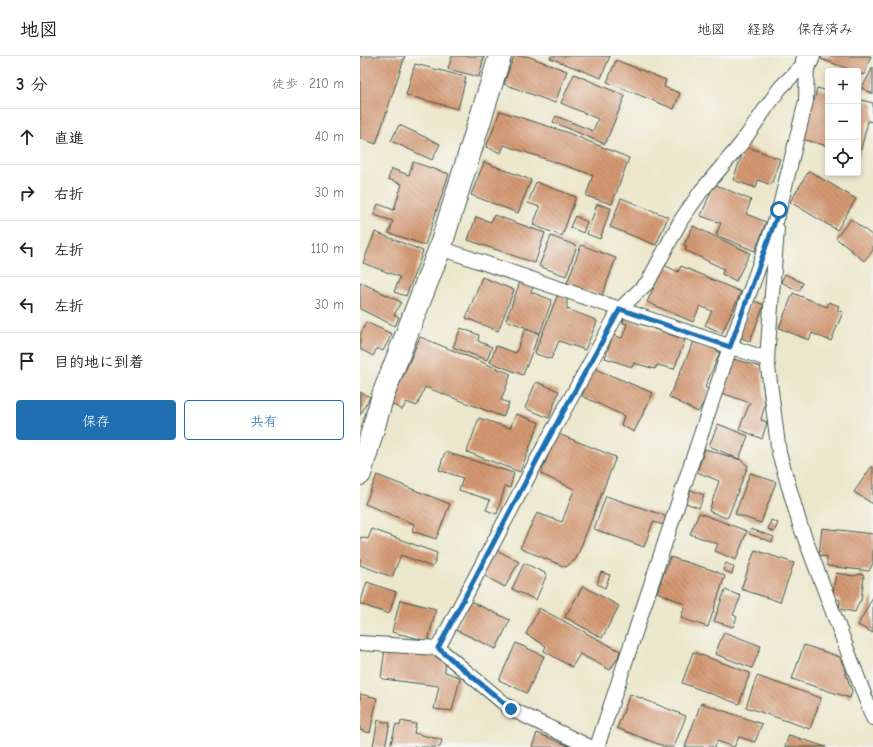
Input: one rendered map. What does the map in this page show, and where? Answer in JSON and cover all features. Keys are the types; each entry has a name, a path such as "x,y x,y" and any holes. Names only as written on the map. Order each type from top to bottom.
{"street":[{"path":"360,474 383,395 440,248 500,56"}],"lane":[{"path":"360,643 438,648 511,709 597,747 730,347 779,210 806,100 808,58"},
{"path":"438,648 546,443 620,309 648,282 681,220 702,190 741,144 780,88 808,58"},
{"path":"779,210 767,359 780,453 800,525 873,718"},
{"path":"440,248 767,359"}],"building":[{"path":"360,56 405,56 376,144 360,138"},
{"path":"452,56 484,56 479,77 448,69"},
{"path":"514,56 527,56 567,71 555,103 504,84"},
{"path":"551,56 610,56 601,78 550,58"},
{"path":"822,56 871,56 864,75 861,74 861,68 846,68 821,59"},
{"path":"616,60 666,80 664,87 680,93 674,109 607,82"},
{"path":"415,64 466,77 458,109 406,95"},
{"path":"873,67 873,94 862,88"},
{"path":"574,74 625,96 605,144 553,122 556,116 593,131 598,119 561,103"},
{"path":"817,88 825,90 825,145 802,139 812,101 814,101"},
{"path":"861,100 873,103 873,122 868,121 861,149"},
{"path":"500,111 566,132 629,158 612,204 586,196 593,175 504,145 501,153 486,147"},
{"path":"399,125 440,144 432,160 391,141"},
{"path":"745,146 780,159 771,185 758,180 756,188 733,180"},
{"path":"413,162 449,174 425,245 389,233 393,221 374,215 378,204 394,210 402,184 388,179 392,169 409,175"},
{"path":"484,162 531,180 518,213 471,195"},
{"path":"809,171 856,199 837,230 790,202"},
{"path":"536,182 576,197 562,236 533,225 540,207 528,203"},
{"path":"714,184 751,200 746,214 766,222 755,251 716,235 721,223 701,216"},
{"path":"621,198 668,217 656,245 610,227"},
{"path":"597,204 611,208 600,239 587,234"},
{"path":"494,215 545,233 535,263 468,240 476,217 491,222"},
{"path":"575,216 587,222 583,233 570,227"},
{"path":"851,219 873,236 873,250 864,261 836,238"},
{"path":"693,226 750,253 736,281 722,274 724,269 685,250 687,246 684,245"},
{"path":"375,232 423,251 406,296 394,292 400,277 363,263"},
{"path":"551,236 577,246 566,276 539,266"},
{"path":"581,245 616,258 602,296 567,283"},
{"path":"664,265 678,272 681,266 741,292 722,333 705,325 712,311 700,306 693,322 647,302"},
{"path":"785,274 803,283 799,291 781,282"},
{"path":"482,277 514,290 498,331 466,318"},
{"path":"360,282 401,302 394,315 399,317 395,326 360,309"},
{"path":"520,282 533,287 531,292 552,300 540,333 506,320"},
{"path":"793,293 827,307 829,302 839,306 837,310 843,312 831,341 812,333 809,340 779,328"},
{"path":"558,294 567,298 567,309 596,320 597,322 585,350 559,341 551,359 536,354 535,352"},
{"path":"752,300 764,305 750,341 738,337"},
{"path":"624,318 685,340 674,369 657,365 655,369 634,363 632,367 605,358 613,335 622,338 627,324 623,323"},
{"path":"366,322 392,334 383,351 377,348 373,356 360,349 360,335"},
{"path":"461,328 479,335 478,341 492,347 487,360 453,347"},
{"path":"525,329 539,334 523,375 490,362 496,346 516,353"},
{"path":"420,337 511,374 501,400 509,403 503,417 425,387 417,406 406,402 403,409 401,409 391,404"},
{"path":"695,339 720,352 705,387 710,391 698,412 669,397"},
{"path":"733,359 761,367 765,404 761,420 767,422 762,439 739,429 750,403 722,393"},
{"path":"593,368 653,393 634,432 621,425 624,416 582,396"},
{"path":"536,382 559,391 549,418 525,408"},
{"path":"360,392 370,397 360,415"},
{"path":"516,414 539,423 520,472 467,452 479,418 510,428"},
{"path":"718,424 748,436 739,459 709,446"},
{"path":"556,433 616,457 576,559 566,567 520,548 537,513 562,522 574,490 541,474"},
{"path":"705,449 741,460 748,466 728,517 726,518 709,511 719,481 697,472"},
{"path":"445,452 514,473 510,488 505,486 497,514 486,510 490,500 459,490 463,478 439,470"},
{"path":"872,466 873,467 873,504 854,492"},
{"path":"750,473 776,482 761,523 735,514"},
{"path":"377,475 450,504 436,539 412,531 414,524 365,504"},
{"path":"691,490 704,495 699,508 686,503"},
{"path":"606,496 663,515 666,518 664,525 653,522 644,547 594,529"},
{"path":"699,513 747,531 736,560 715,551 718,544 690,534"},
{"path":"771,520 778,523 774,532 768,529"},
{"path":"822,528 873,534 873,563 869,571 827,566 827,557 819,555"},
{"path":"372,529 437,553 434,565 432,567 401,555 392,577 360,565 360,539 361,537 368,539"},
{"path":"751,529 774,537 772,542 749,534"},
{"path":"495,549 519,562 505,587 481,574"},
{"path":"755,550 794,563 780,602 741,589"},
{"path":"670,557 715,571 725,576 708,627 681,618 685,604 657,592"},
{"path":"524,563 547,574 536,600 512,589"},
{"path":"726,563 734,567 732,574 723,570"},
{"path":"601,572 610,575 605,588 597,584"},
{"path":"836,573 854,576 861,574 864,576 861,601 859,602 855,612 839,609 840,600 832,597"},
{"path":"367,582 396,592 389,614 360,604"},
{"path":"583,586 619,606 602,638 565,617"},
{"path":"725,590 741,596 733,615 737,617 733,627 714,621"},
{"path":"873,597 873,633 858,625"},
{"path":"400,600 436,609 428,641 392,632"},
{"path":"470,601 510,620 496,649 456,630"},
{"path":"539,608 620,651 618,658 610,670 580,654 572,667 544,651 546,646 526,634"},
{"path":"724,632 761,646 752,668 715,654"},
{"path":"516,643 544,656 527,693 499,680"},
{"path":"804,645 840,657 852,691 850,698 792,679"},
{"path":"385,649 429,653 445,662 445,672 459,677 460,679 452,711 434,709 439,686 381,678"},
{"path":"693,652 750,673 739,704 682,683"},
{"path":"757,676 821,698 810,729 746,707"},
{"path":"360,694 377,698 370,733 360,730"},
{"path":"630,694 686,716 674,747 666,747 617,728"},
{"path":"701,703 762,724 755,742 739,737 734,747 717,741 715,747 685,747"},
{"path":"378,720 390,723 385,747 373,746"},
{"path":"401,721 416,724 414,733 442,740 440,747 390,747 396,724 400,726"},
{"path":"537,733 571,747 532,747"},
{"path":"789,735 826,747 785,747"}],"route":[{"path":"511,709 438,648 546,443 620,309 730,347 779,210"}]}
